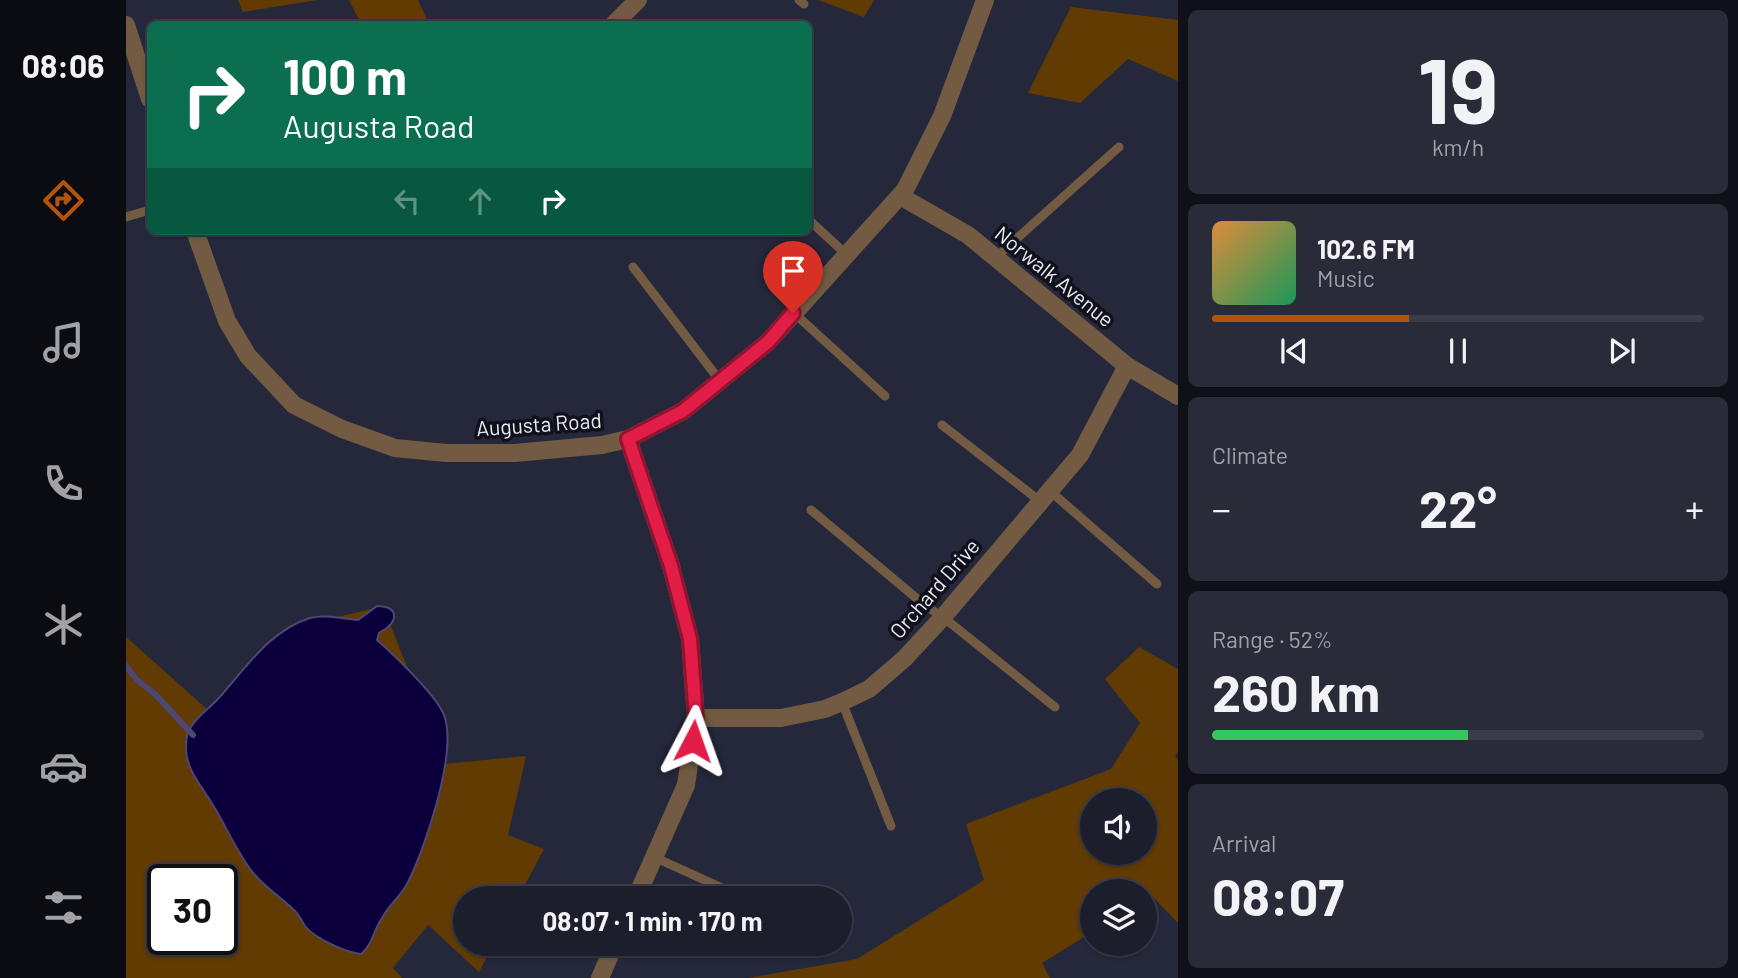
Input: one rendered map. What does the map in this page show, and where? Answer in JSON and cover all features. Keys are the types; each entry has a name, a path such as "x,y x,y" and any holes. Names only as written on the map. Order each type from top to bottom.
{"street":[{"name":"Augusta Road","path":"196,235 227,321 248,356 294,405 342,429 395,448 446,453 515,453 602,445 628,439 683,411 768,342 905,190 942,116 985,0"},
{"path":"616,21 629,3"},
{"path":"126,25 131,58 147,93"},
{"name":"Norwalk Avenue","path":"900,196 968,235 1127,366 1178,396"},
{"name":"Orchard Drive","path":"696,718 781,718 825,709 869,689 904,659 943,617 1080,455 1127,366"},
{"path":"628,439 671,566 690,639 696,718 685,786 641,886"},
{"path":"600,978 609,956"}],"lane":[{"path":"995,258 1119,147"},
{"path":"126,217 147,210"},
{"path":"812,223 847,255"},
{"path":"633,267 720,380"},
{"path":"793,313 885,396"},
{"path":"942,425 1046,496 1157,584"},
{"path":"811,510 927,607 1055,706"},
{"path":"842,702 891,826"},
{"path":"653,857 717,886"}],"shaded area":[{"path":"238,0 317,0 243,12"},
{"path":"349,0 418,0 428,21 360,21"},
{"path":"818,0 874,0 864,17"},
{"path":"1071,7 1178,20 1178,81 1128,59 1080,103 1028,93"},
{"path":"377,606 390,609 394,616 390,625 379,633 377,640 414,676 440,707 447,731 447,752 438,800 414,868 404,889 379,922 368,947 361,954 340,948 309,931 295,911 254,874 192,771 186,743 188,733 196,720 258,653 282,632 316,617 358,620"},
{"path":"383,606 445,764 526,756 508,835 544,849 524,886 453,886 453,948 428,925 393,968 402,978 126,978 126,637 208,710 288,629"},
{"path":"1139,647 1178,669 1178,753 1175,755 1178,760 1178,923 1157,901 1157,879 1080,879 1080,939 1042,963 1050,978 748,978 857,959 984,880 966,824 1111,769 1140,723 1105,679"},
{"path":"462,956 487,956 479,972"}],"waterway":[{"path":"126,666 193,735"}],"route":[{"path":"693,741 696,718 690,639 671,566 628,439 683,411 768,342 793,313"}]}
